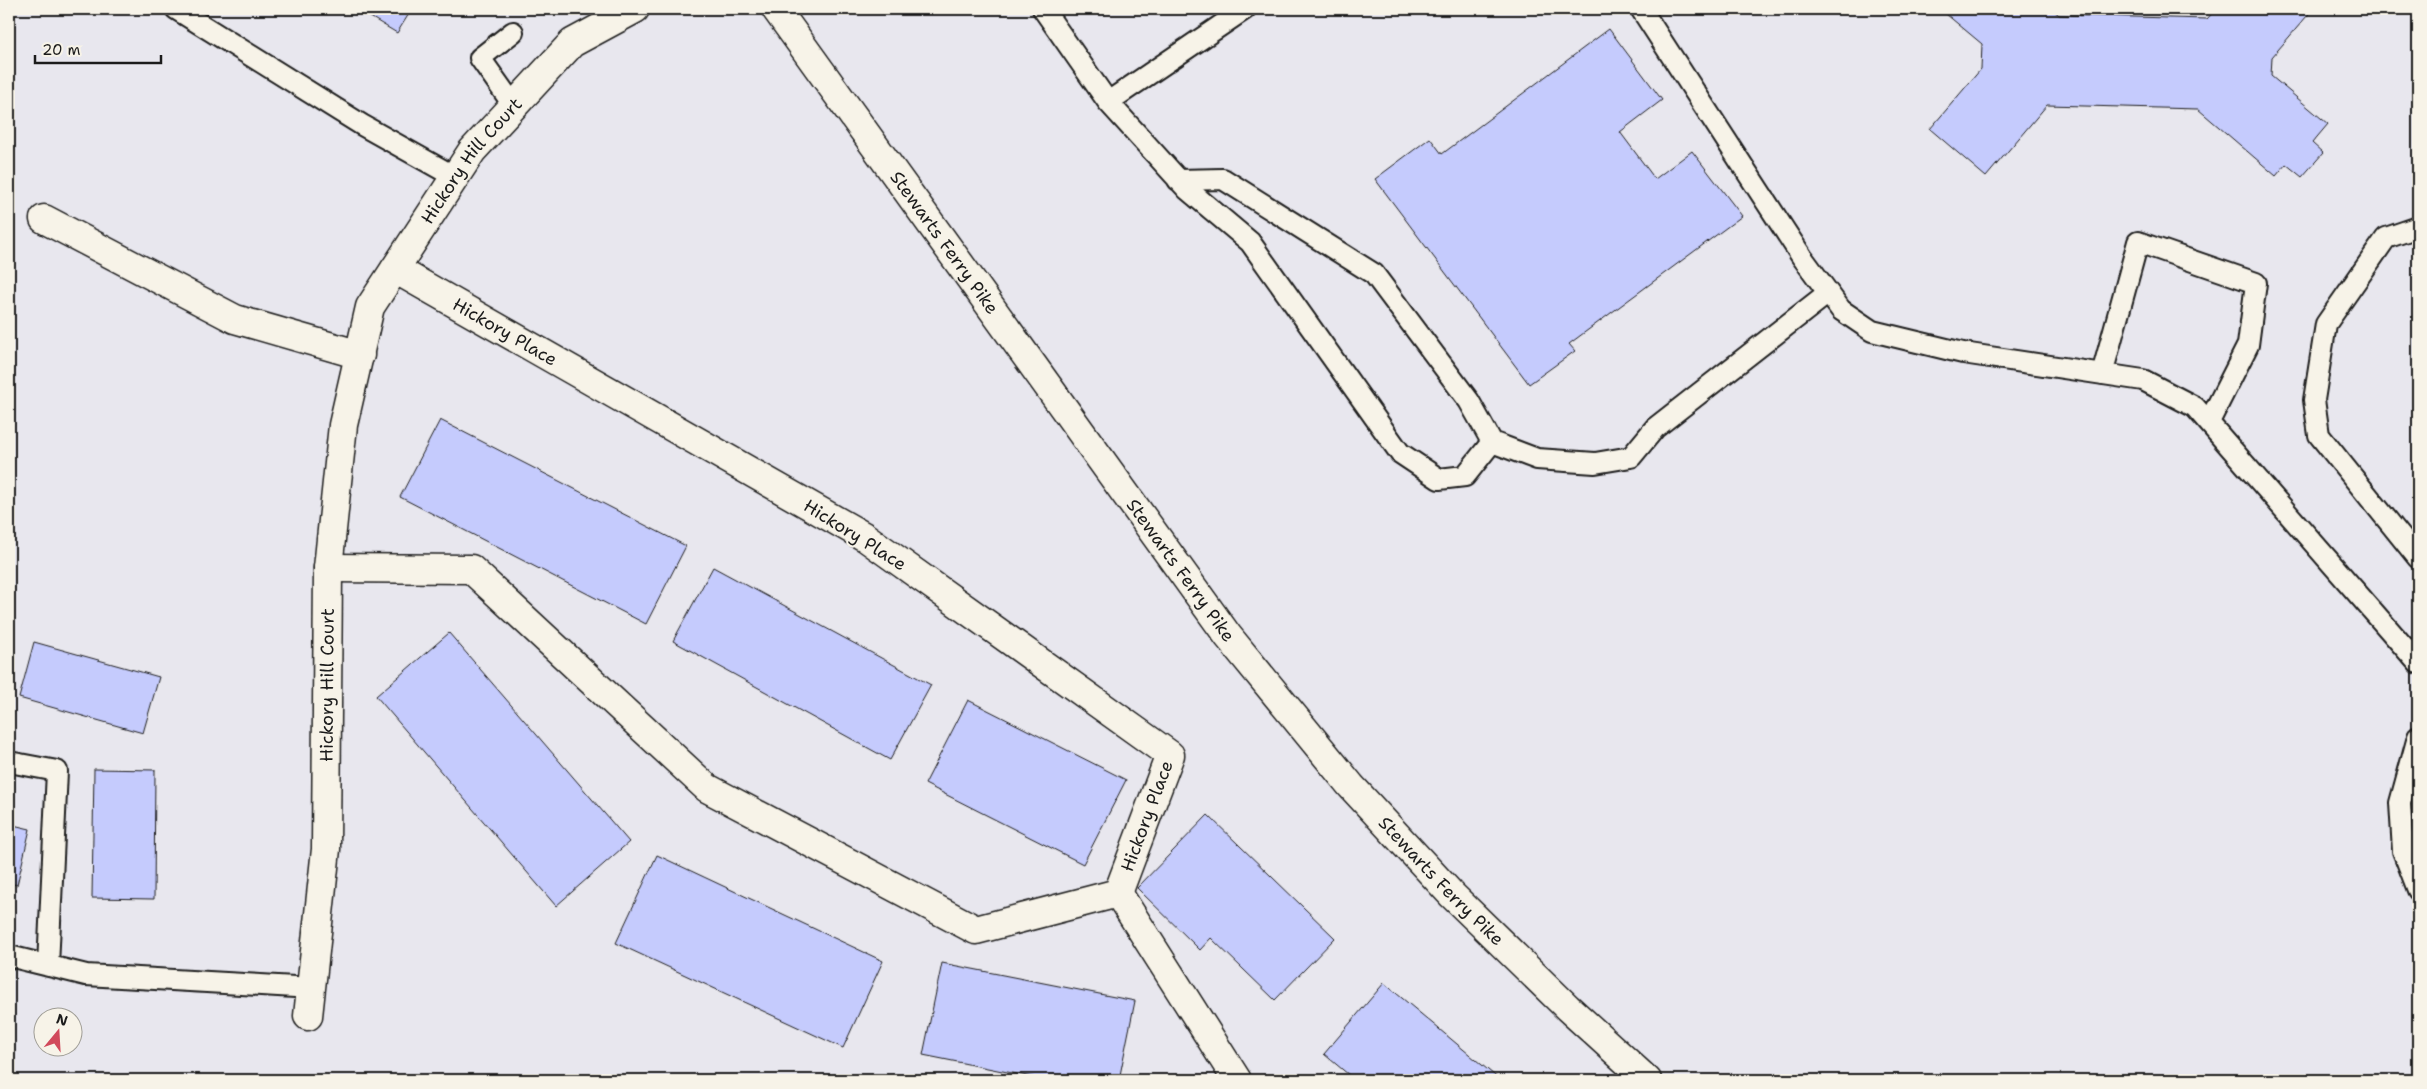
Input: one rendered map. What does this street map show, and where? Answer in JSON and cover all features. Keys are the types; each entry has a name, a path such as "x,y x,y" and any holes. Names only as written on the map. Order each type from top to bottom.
{"street":[{"name":"Hickory Hill Court","path":"308,1016 326,849 328,568 343,425 370,307 472,151 572,43 635,9"},
{"name":"Stewarts Ferry Pike","path":"776,9 1228,636 1351,786 1452,895 1568,1008 1647,1080"},
{"path":"44,219 235,319 360,355"},
{"name":"Hickory Place","path":"395,269 865,537 1170,755 1118,893"},
{"name":"Hickory Place","path":"328,568 471,569 706,788 976,930 1118,893"},
{"name":"Hickory Place","path":"1118,893 1237,1080"}],"lane":[{"path":"176,9 362,125 455,177"},
{"path":"1043,9 1108,102 1178,180 1250,242 1400,453 1439,479 1464,476 1492,442"},
{"path":"1108,102 1245,9"},
{"path":"1641,9 1802,257 1841,310 1872,331 1963,353 2143,380 2195,406 2418,662"},
{"path":"513,32 480,58 514,106"},
{"path":"1178,180 1223,179 1374,274 1469,401 1492,442 1537,459 1595,463 1631,457 1655,428 1828,293"},
{"path":"2418,227 2386,238 2326,324 2314,400 2318,435 2418,558"},
{"path":"2102,374 2138,242 2256,283 2248,345 2209,422"},
{"path":"2418,737 2400,803 2403,851 2418,890"},
{"path":"9,762 57,771 48,966"},
{"path":"9,956 86,975 312,988"}],"building":[{"path":"357,9 412,9 397,33"},
{"path":"1940,9 2052,9 2059,15 2207,19 2216,9 2313,9 2272,57 2271,76 2328,124 2312,143 2323,153 2302,177 2286,164 2276,176 2198,109 2047,105 1986,177 1930,129 1981,69 1982,44"},
{"path":"1609,29 1662,100 1620,132 1655,179 1692,151 1742,216 1569,344 1575,351 1529,384 1375,179 1430,138 1442,154"},
{"path":"440,420 686,546 646,624 400,497"},
{"path":"713,567 931,685 890,760 673,641"},
{"path":"449,633 629,842 556,906 376,696"},
{"path":"34,642 159,677 143,733 19,698"},
{"path":"968,700 1126,780 1083,864 925,784"},
{"path":"94,769 155,770 154,899 92,898"},
{"path":"1208,815 1335,938 1275,1000 1211,938 1200,950 1137,888"},
{"path":"9,824 30,829 17,885 9,883"},
{"path":"657,855 883,961 843,1048 616,943"},
{"path":"942,963 1135,1001 1119,1080 1047,1080 923,1055"},
{"path":"1384,983 1500,1080 1355,1080 1324,1054"}]}
